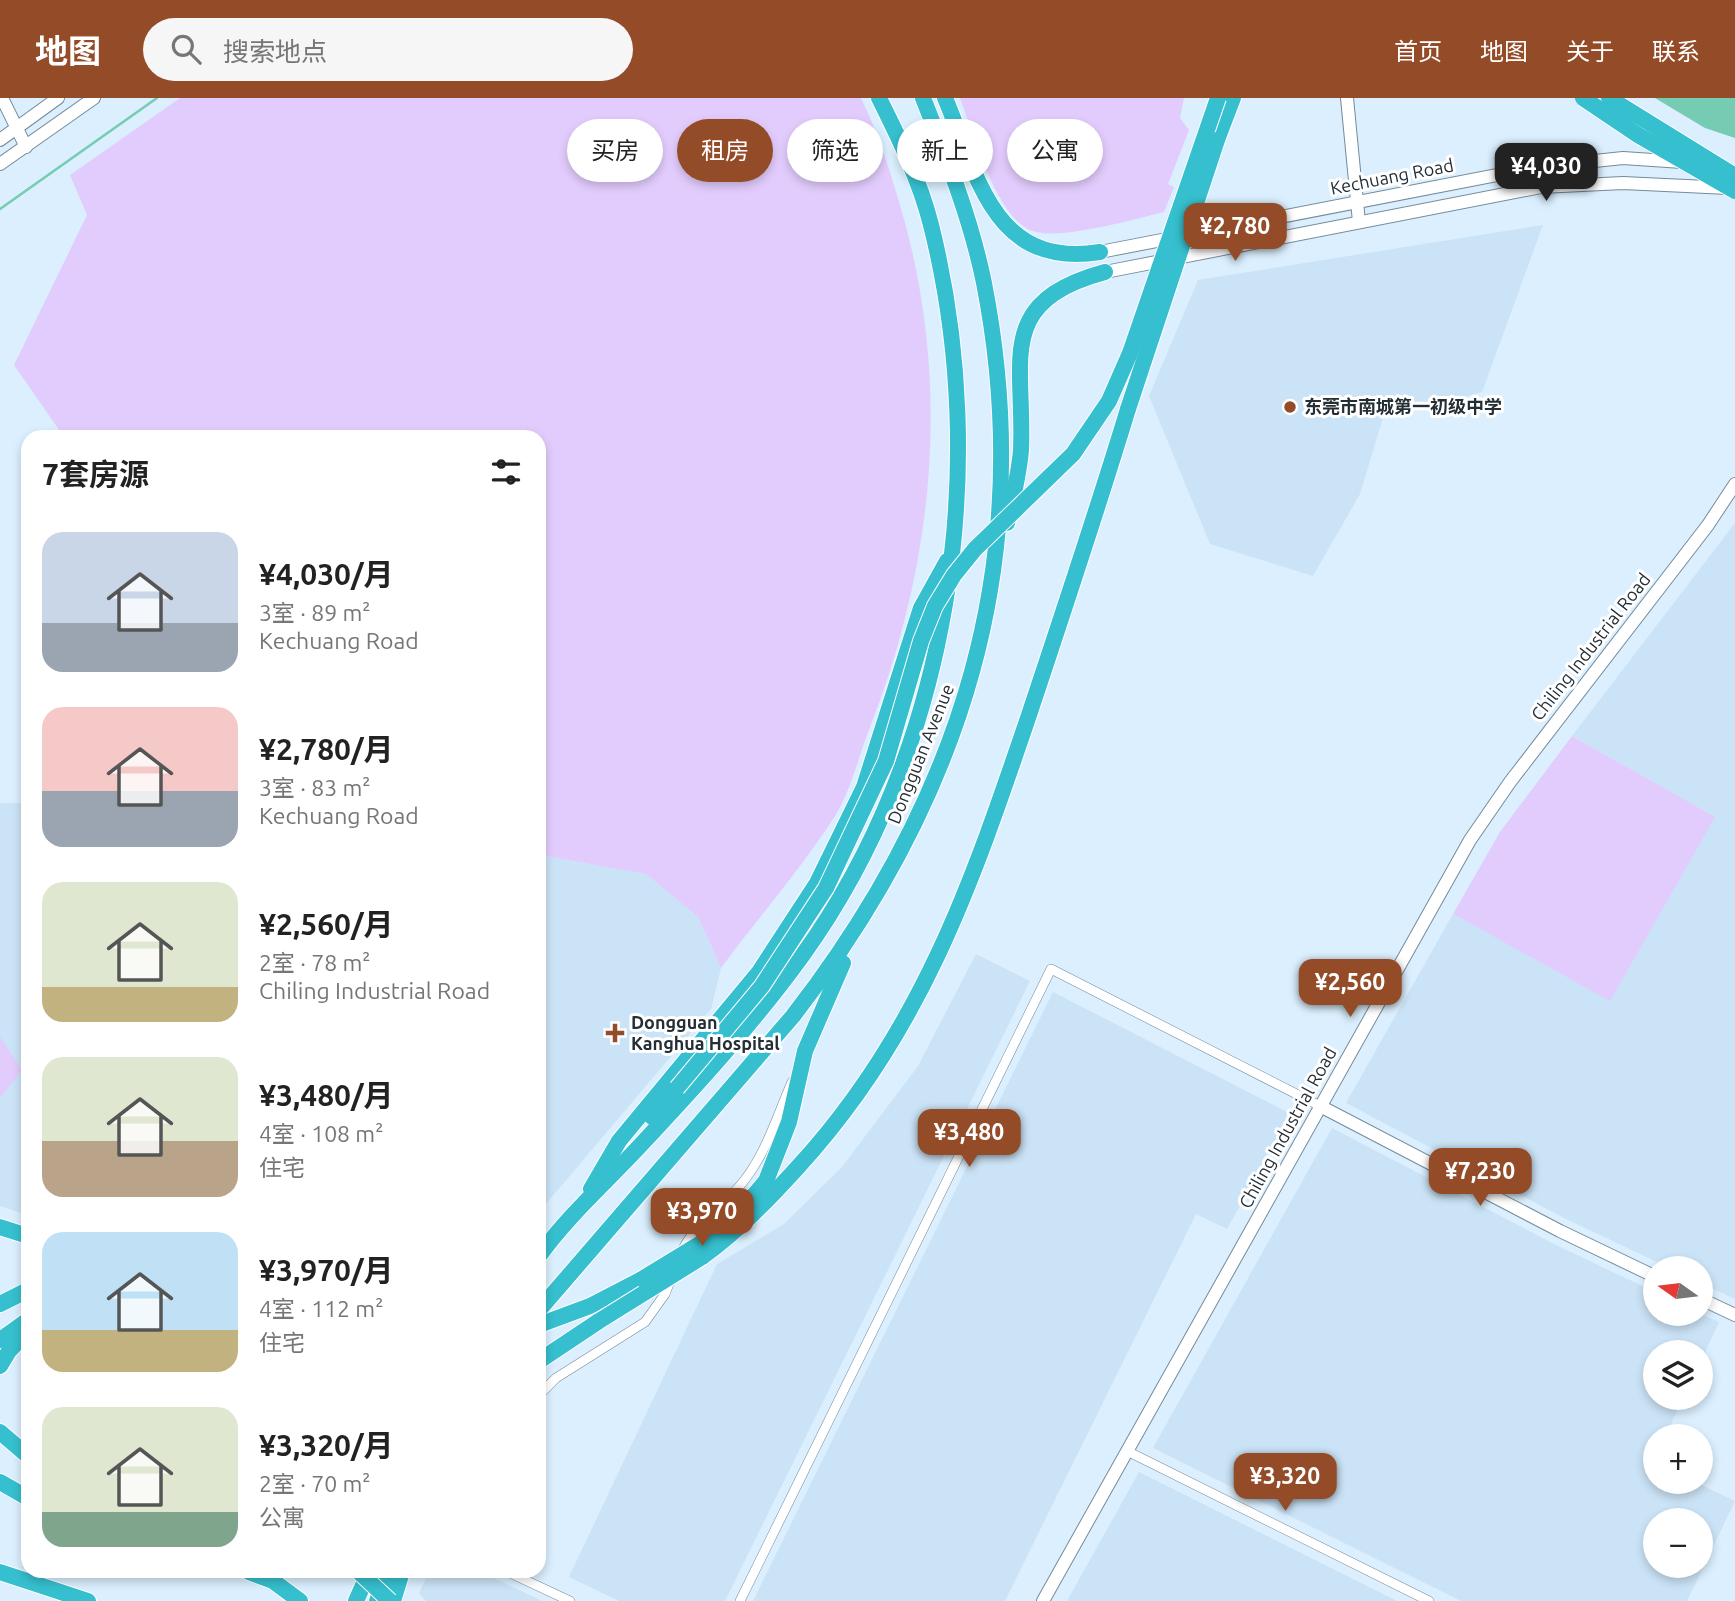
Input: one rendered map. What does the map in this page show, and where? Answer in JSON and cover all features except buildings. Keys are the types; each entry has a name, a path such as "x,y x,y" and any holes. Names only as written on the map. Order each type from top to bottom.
{"highway":[{"name":"Dongguan Avenue","path":"546,1247 586,1198 698,1084 803,955 849,880 876,826 923,703 944,614 953,549 957,504 957,387 931,223 904,149 879,98"},
{"name":"Dongguan Avenue","path":"546,1302 793,1016 830,968 876,897 933,785 960,718 985,624 993,572 1000,449 986,297 966,212 923,98"},
{"path":"946,98 994,212 1007,229 1023,242 1059,254 1100,252"},
{"path":"586,1198 762,986 826,888 852,839 886,761 921,641 935,606 954,575 975,549 1073,454 1109,401 1130,353 1218,98"},
{"path":"546,1322 590,1306 736,1232 826,1137 886,1055 953,927 1010,769 1233,98"},
{"path":"1583,98 1638,135 1735,190"},
{"path":"1609,98 1735,176"},
{"path":"993,572 1016,485 1021,450 1018,366 1026,326 1039,306 1055,291 1076,280 1105,272"},
{"path":"586,1198 619,1141 752,981 817,883 864,787 921,608 953,549"},
{"path":"546,1356 701,1250 739,1213 766,1181 789,1122 805,1051 820,1010 876,897"},
{"path":"739,1213 790,1176"},
{"path":"546,1238 575,1211"},
{"path":"0,1227 21,1234"},
{"path":"0,1304 21,1294"},
{"path":"0,1340 21,1326"},
{"path":"0,1366 21,1338"},
{"path":"0,1432 21,1450"},
{"path":"0,1482 21,1496"},
{"path":"0,1493 21,1498"},
{"path":"0,1572 88,1601"},
{"path":"265,1578 300,1601"},
{"path":"356,1601 360,1578"},
{"path":"356,1601 366,1578"},
{"path":"367,1578 391,1601 400,1578"},
{"path":"377,1601 385,1578"}],"street":[{"path":"2,98 9,133"},
{"path":"9,133 58,98"},
{"path":"0,164 94,98"},
{"path":"1347,98 1363,221"},
{"path":"1355,98 1360,201"},
{"path":"0,111 9,133 23,149"},
{"name":"Kechuang Road","path":"1100,252 1538,167 1623,158 1735,167"},
{"path":"1105,272 1541,187 1623,183 1735,190"},
{"name":"Chiling Industrial Road","path":"1043,1601 1483,820 1708,525 1735,484"},
{"path":"740,1601 1051,969 1560,1231 1643,1271"},
{"path":"546,1388 556,1378 645,1322 665,1294 682,1249 703,1221 739,1187 766,1146 805,1051"},
{"path":"1713,1304 1735,1314"},
{"path":"1127,1451 1429,1601"},
{"path":"521,1578 570,1601"}],"shaded area":[{"path":"180,98 861,98 870,119 787,119 787,182 883,182 883,152 916,268 926,334 931,400 929,467 922,533 910,598 892,663 846,795 808,855 721,968 698,917 646,874 546,856 546,430 59,430 14,365 87,215 70,175"},
{"path":"960,98 1184,98 1180,118 1189,130 1168,184 1174,187 1164,212 1076,231 1042,233 1030,230 1017,221 1006,208 992,182 993,119 968,119"},
{"path":"1655,98 1735,98 1735,138 1705,128"},
{"name":"东莞市南城第一初级中学","path":"1543,225 1482,392 1383,418 1360,494 1313,576 1210,544 1149,396 1198,280"},
{"path":"1735,523 1735,1299 1713,1289 1713,1256 1644,1256 1566,1219 1346,1103 1453,914 1610,1000 1714,817 1572,736"},
{"path":"1572,736 1715,817 1610,1001 1453,914 1500,832"},
{"path":"0,803 21,803 21,1213 0,1206"},
{"name":"Dongguan Kanghua Hospital","path":"546,856 646,874 698,917 721,968 711,1009 546,1204"},
{"path":"976,954 1030,981 725,1601 619,1601 569,1577 717,1264 784,1224 842,1167 918,1066"},
{"path":"1053,992 1291,1114 1227,1229 1196,1214 1005,1601 753,1601"},
{"path":"0,1037 21,1071 0,1098"},
{"path":"1332,1128 1554,1244 1643,1286 1643,1326 1713,1326 1713,1319 1719,1322 1711,1340 1643,1340 1643,1410 1677,1410 1671,1424 1643,1424 1643,1494 1713,1494 1713,1491 1735,1501 1713,1547 1713,1508 1643,1508 1643,1578 1698,1578 1687,1601 1461,1601 1153,1448"},
{"path":"1139,1472 1397,1601 1067,1601"},
{"path":"426,1578 494,1578 542,1601 426,1601 419,1593"}],"waterway":[{"path":"0,209 157,98"}],"place":[{"name":"东莞市南城第一初级中学","path":"1290,407"},
{"name":"Dongguan Kanghua Hospital","path":"615,1033"}]}
